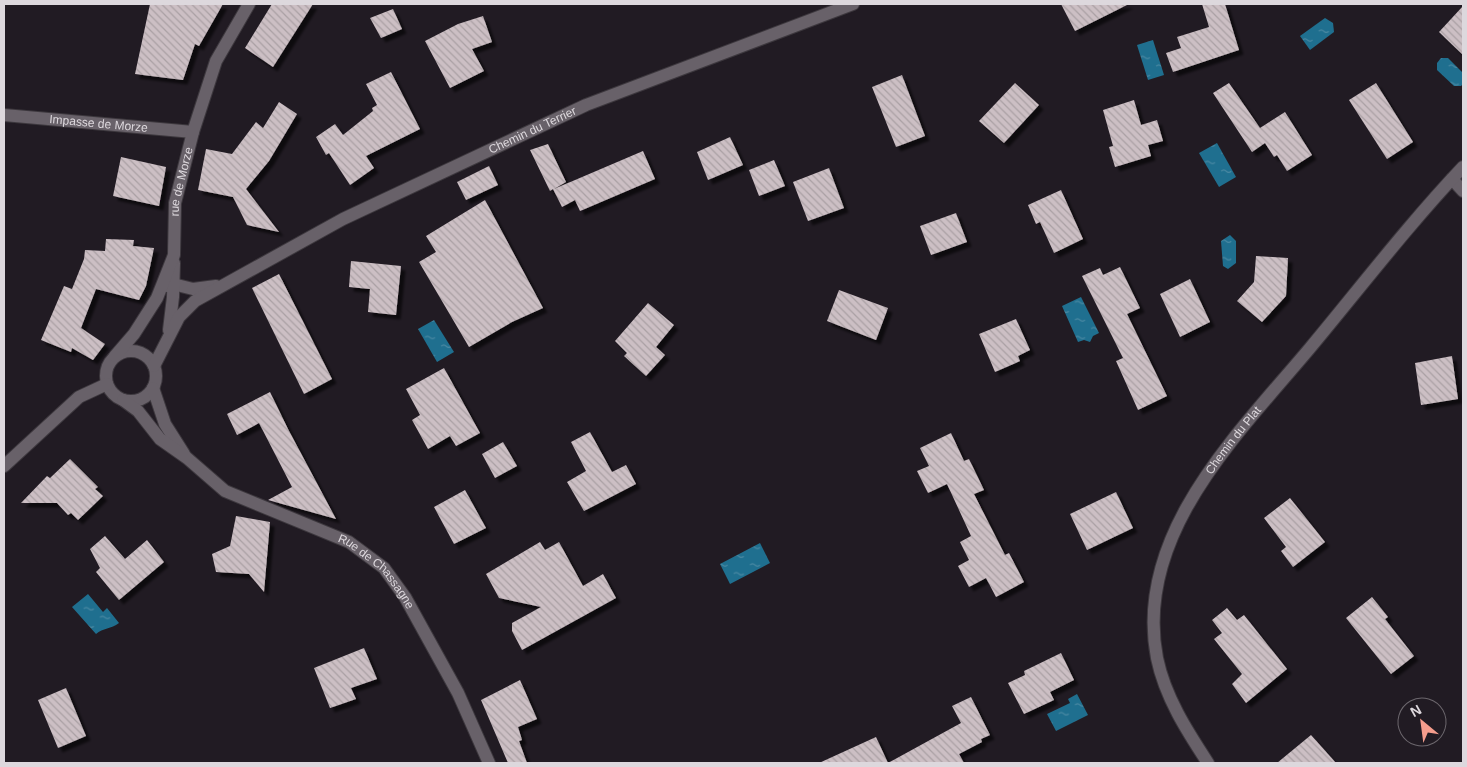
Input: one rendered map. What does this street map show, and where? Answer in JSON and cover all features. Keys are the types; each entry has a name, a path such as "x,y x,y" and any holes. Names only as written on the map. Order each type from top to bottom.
{"street":[{"name":"rue de Morze","path":"114,356 134,334 161,288 174,256 175,204 193,132 216,61 249,4"},
{"name":"Chemin du Terrier","path":"154,366 179,317 195,301 343,219 586,105 853,4"},
{"name":"Impasse de Morze","path":"4,115 193,132"},
{"name":"Chemin du Plat","path":"1208,763 1183,725 1157,658 1154,612 1161,566 1183,511 1219,456 1463,167"},
{"path":"1452,179 1463,191"},
{"path":"169,335 174,256"},
{"path":"161,288 173,284 193,289 223,284"},
{"path":"123,400 137,401 148,394 153,388 156,378 154,366 150,359 137,351 129,350 114,356 106,369 106,384 110,391 138,411 160,439 187,458"},
{"path":"4,466 79,397 106,384"},
{"path":"153,388 166,424 187,458"},
{"name":"Rue de Chassagne","path":"187,458 225,491 349,542 384,568 405,597 458,693 489,763"}],"water":[{"path":"1325,18 1333,23 1334,32 1310,50 1300,36"},
{"path":"1153,40 1164,75 1148,80 1137,45"},
{"path":"1441,58 1448,58 1463,73 1463,84 1461,86 1454,86 1437,70 1437,63"},
{"path":"1217,143 1236,177 1219,187 1199,153"},
{"path":"1230,235 1236,241 1236,263 1228,269 1223,266 1221,241"},
{"path":"1081,297 1099,333 1093,336 1090,342 1084,340 1078,342 1062,306"},
{"path":"434,320 454,352 437,362 418,329"},
{"path":"760,543 770,563 730,584 720,564"},
{"path":"88,594 103,612 107,608 119,623 96,634 72,607"},
{"path":"1077,694 1088,715 1056,731 1047,714 1070,703 1068,699"}],"building":[{"path":"150,4 223,4 199,46 195,44 183,80 135,74"},
{"path":"272,4 313,4 273,67 245,48"},
{"path":"1061,4 1129,4 1075,31"},
{"path":"1202,4 1225,4 1239,50 1173,72 1166,53 1181,48 1177,37 1209,27"},
{"path":"1463,6 1463,55 1439,32"},
{"path":"393,9 402,29 381,38 370,18"},
{"path":"483,16 492,42 472,49 484,71 450,88 425,41 458,24"},
{"path":"391,72 420,129 366,156 374,168 350,185 329,153 326,155 316,137 335,124 343,135 373,111 372,108 377,105 366,84"},
{"path":"902,75 925,136 896,147 872,87"},
{"path":"1015,83 1039,105 1004,143 979,121"},
{"path":"1229,83 1260,128 1285,112 1312,155 1287,171 1277,155 1274,157 1265,143 1252,152 1213,93"},
{"path":"1376,83 1413,142 1387,159 1349,100"},
{"path":"1134,100 1141,125 1157,120 1163,141 1148,145 1151,156 1115,167 1109,147 1113,146 1103,110"},
{"path":"279,102 297,114 269,161 246,189 279,232 247,225 233,197 198,190 206,149 232,154 256,122 263,128"},
{"path":"730,137 743,165 708,180 697,152"},
{"path":"548,144 566,182 554,189 643,151 655,179 580,211 575,200 562,207 553,189 550,191 530,150"},
{"path":"121,157 166,167 159,206 113,196"},
{"path":"774,160 785,186 759,196 749,170"},
{"path":"489,166 498,185 466,200 457,182"},
{"path":"829,168 844,208 808,221 793,182"},
{"path":"1061,190 1083,239 1054,253 1040,222 1036,224 1028,205"},
{"path":"485,200 543,308 512,322 469,347 419,262 436,252 426,236"},
{"path":"956,213 967,242 931,255 920,226"},
{"path":"106,239 134,240 133,246 154,248 146,286 139,300 96,289 81,328 105,344 93,360 72,348 71,352 41,340 64,286 72,289 84,259 85,250 105,251"},
{"path":"1256,256 1288,258 1286,296 1262,322 1237,301 1254,282"},
{"path":"351,261 401,266 396,315 368,312 370,289 349,287"},
{"path":"1120,267 1140,308 1127,314 1167,396 1138,410 1116,361 1123,358 1082,276 1100,268 1103,275"},
{"path":"279,274 332,379 304,394 252,288"},
{"path":"1190,279 1210,322 1180,337 1160,294"},
{"path":"839,290 888,308 876,340 827,321"},
{"path":"648,303 674,325 656,347 665,355 646,376 624,356 627,353 615,341"},
{"path":"1016,319 1030,350 1018,356 1020,361 995,372 979,334"},
{"path":"1452,356 1458,399 1421,405 1415,363"},
{"path":"444,368 480,433 456,446 450,436 428,449 412,420 420,415 406,389"},
{"path":"270,392 336,519 268,500 292,487 259,423 237,435 227,414"},
{"path":"590,432 612,472 626,465 636,484 584,511 567,482 586,471 571,442"},
{"path":"951,433 964,461 969,459 984,490 974,494 1005,555 1009,553 1024,582 996,597 986,578 969,587 958,566 969,560 960,542 971,536 947,484 928,493 917,471 929,466 920,448"},
{"path":"503,442 517,466 495,478 482,454"},
{"path":"70,459 98,487 95,489 103,496 78,520 71,513 68,515 57,503 21,503 47,476 50,478"},
{"path":"465,490 486,528 454,544 434,507"},
{"path":"1116,492 1133,528 1087,550 1070,514"},
{"path":"1290,498 1325,542 1293,567 1281,551 1286,547 1264,518"},
{"path":"236,516 270,522 264,592 249,574 216,572 212,554 230,546"},
{"path":"105,536 125,559 147,540 164,562 119,600 96,572 100,568 90,549"},
{"path":"540,542 545,550 559,542 583,586 603,574 616,598 522,650 512,631 512,623 541,607 499,598 486,574"},
{"path":"1372,597 1388,617 1385,619 1414,656 1391,674 1346,618"},
{"path":"1227,608 1237,620 1244,615 1287,669 1246,703 1232,684 1242,674 1214,639 1222,633 1212,620"},
{"path":"364,648 377,679 351,688 356,699 330,708 314,668"},
{"path":"1061,653 1074,680 1050,692 1054,700 1024,714 1008,683 1025,675 1024,671"},
{"path":"520,680 537,719 518,727 522,740 519,741 527,763 508,763 481,700"},
{"path":"66,688 86,736 58,748 38,700"},
{"path":"971,697 990,735 981,739 982,742 959,754 964,763 888,763 961,723 952,706"},
{"path":"1311,735 1336,763 1277,763"},
{"path":"876,737 888,763 819,763"}]}
